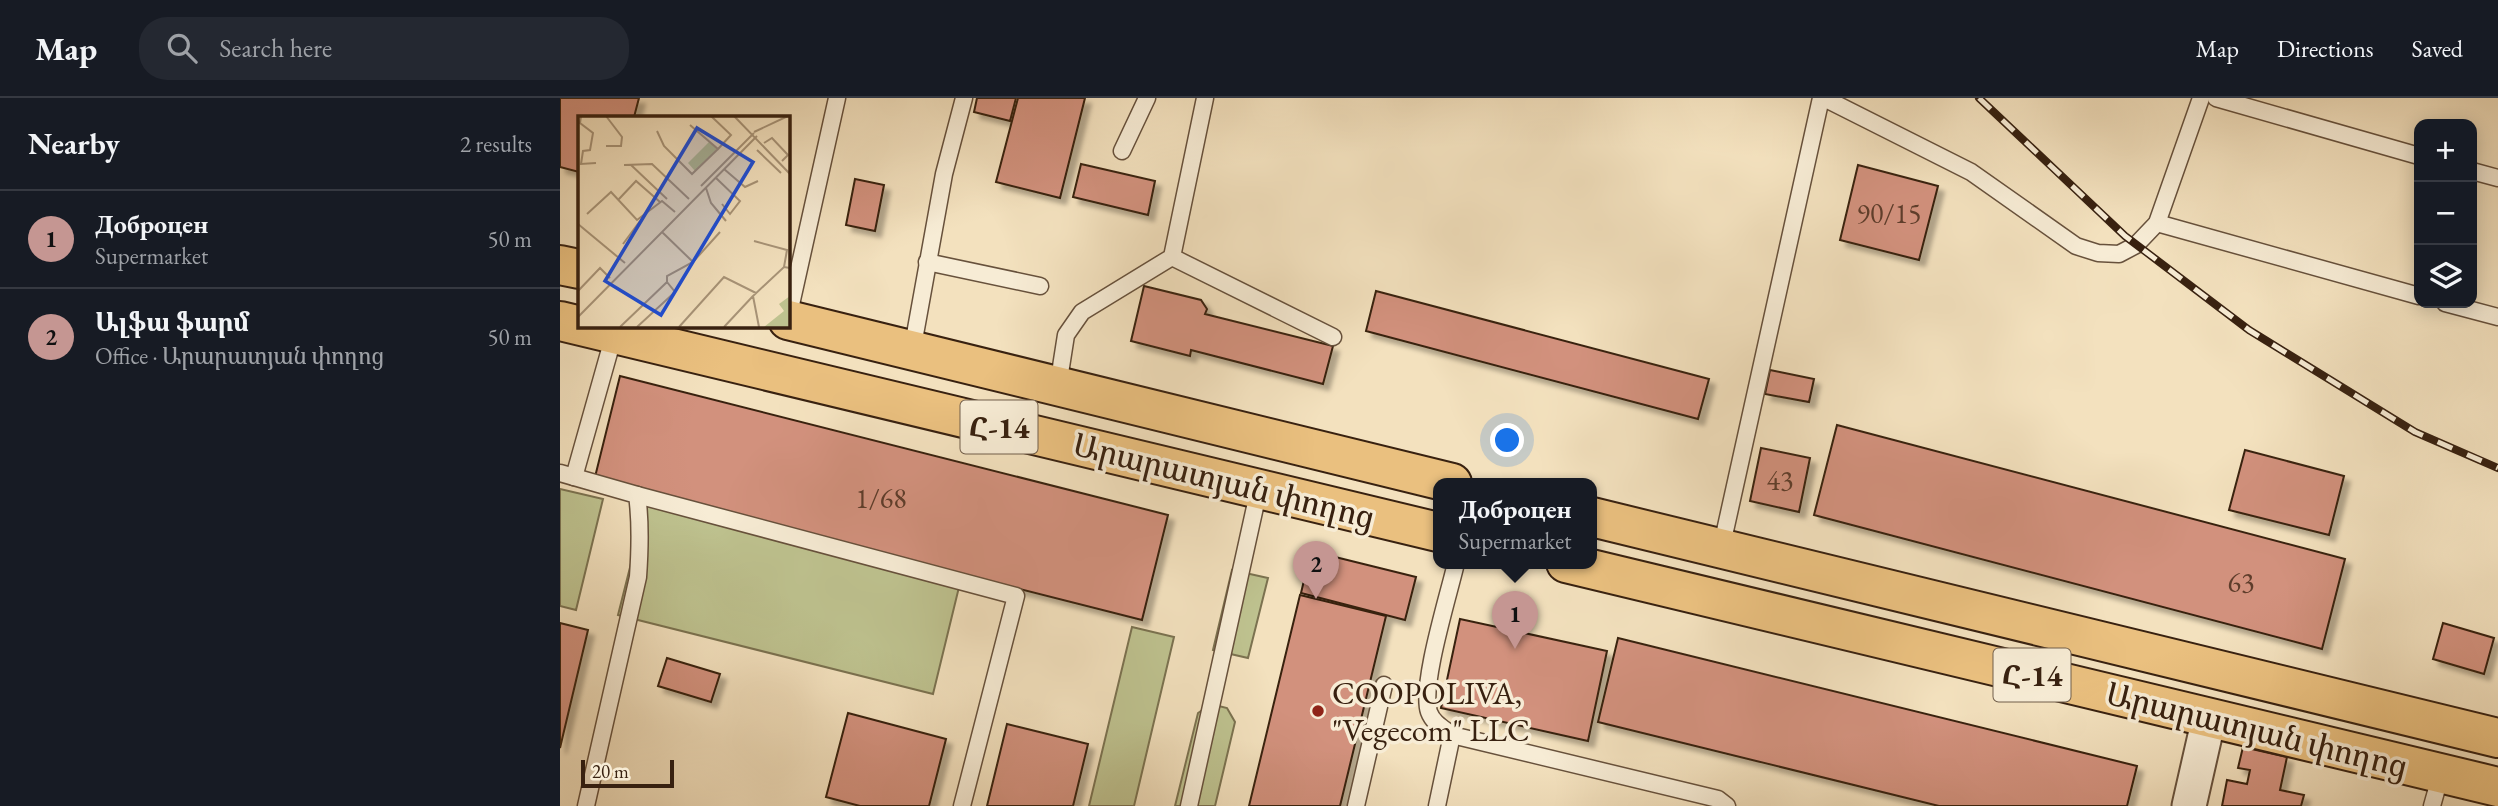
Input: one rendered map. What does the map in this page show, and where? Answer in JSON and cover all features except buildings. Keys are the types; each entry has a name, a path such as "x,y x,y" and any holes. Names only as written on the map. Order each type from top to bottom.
{"main road":[{"path":"560,265 578,270"},
{"name":"Արարատյան փողոց","path":"789,319 1433,478"},
{"name":"Արարատյան փողոց","path":"560,321 578,325"},
{"name":"Արարատյան փողոց","path":"585,327 1433,531"},
{"name":"Արարատյան փողոց","path":"1597,518 2498,738"},
{"name":"Արարատյան փողոց","path":"1591,569 2209,718 2437,790 2498,788"}],"street":[{"path":"2189,806 2209,718"}],"lane":[{"path":"789,314 837,98"},
{"path":"912,351 944,174 964,98"},
{"path":"1122,151 1147,98"},
{"path":"1058,386 1066,335 1082,312 1172,257 1205,98"},
{"path":"1721,549 1823,98 1971,172 2076,246 2098,253 2119,254 2136,245 2157,223 2200,98"},
{"path":"2216,98 2414,155"},
{"path":"2477,172 2498,178"},
{"path":"2157,223 2414,295"},
{"path":"1172,257 1333,337"},
{"path":"928,262 1040,286"},
{"path":"2464,308 2498,317"},
{"path":"614,334 567,475 1016,596 962,806"},
{"path":"1189,806 1259,489"},
{"path":"586,806 638,577 641,542 637,495"},
{"path":"1455,569 1426,688 1430,712 1437,724 1452,734 1718,799 1727,806"},
{"path":"1356,806 1384,685"},
{"path":"1437,806 1452,734"}],"green space":[{"path":"560,489 603,499 576,610 560,606"},
{"path":"646,504 960,583 933,694 618,615"},
{"path":"1232,570 1268,578 1248,658 1213,650"},
{"path":"1132,627 1174,637 1134,806 1089,806"},
{"path":"1211,704 1227,708 1235,722 1215,806 1175,806 1198,713"}],"railway":[{"path":"1979,98 2125,236 2249,330 2415,432 2498,468"}],"place":[{"name":"Ալֆա ֆարմ","path":"1316,599"},
{"name":"Доброцен","path":"1515,649"},
{"name":"COOPOLIVA, \"Vegecom\" LLC","path":"1318,711"}]}
